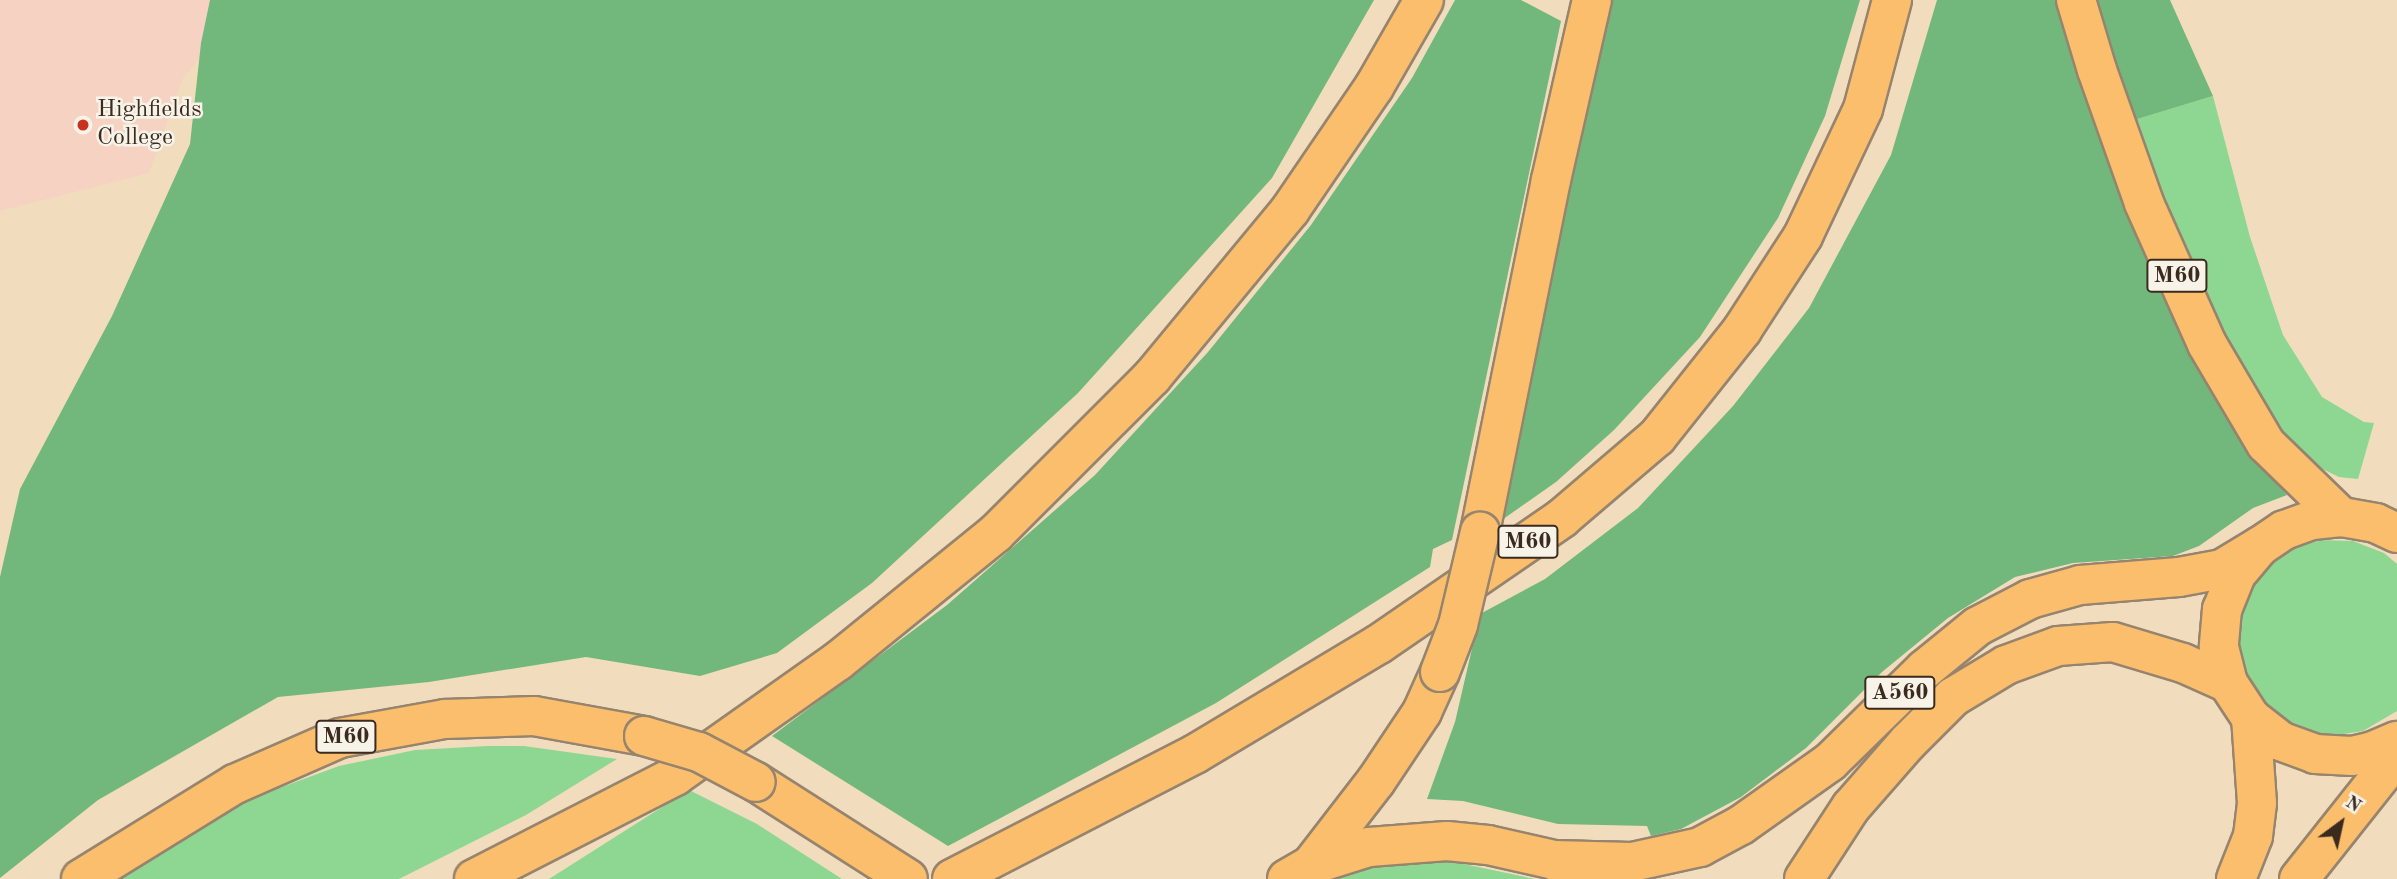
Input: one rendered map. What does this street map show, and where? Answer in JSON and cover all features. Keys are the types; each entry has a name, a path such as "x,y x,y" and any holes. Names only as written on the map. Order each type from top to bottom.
{"main road":[{"path":"474,879 675,776 838,661 996,533 1152,377 1290,210 1374,87 1424,0"},
{"name":"M60","path":"1299,872 1376,780 1422,712 1458,625 1480,533 1551,180 1592,0"},
{"name":"M60","path":"953,879 1195,754 1379,644 1563,518 1657,437 1742,330 1803,236 1863,110 1892,0"},
{"name":"M60","path":"2076,0 2097,70 2144,203 2207,344 2266,444 2341,517"},
{"name":"A560","path":"1299,872 1369,847 1447,841 1488,845 1554,860 1632,862 1700,847 1741,825 1830,762 1924,669 1978,626 2031,599 2080,585 2179,577 2222,569 2284,530 2303,523 2341,517 2376,523 2397,533"},
{"name":"A560","path":"2260,546 2236,575 2222,609 2219,647 2228,683 2251,718 2280,741 2315,754 2352,755 2395,742"},
{"name":"A560","path":"1804,879 1852,807 1908,742 1953,698 2006,665 2058,646 2113,642 2183,663 2228,683"},
{"name":"M60","path":"81,879 235,784 340,737 445,719 534,716 644,736 699,752 756,782 898,872"},
{"name":"A560","path":"2236,879 2253,836 2257,803 2251,718"},
{"name":"A560","path":"2299,879 2383,773 2395,742"},
{"name":"A560","path":"1554,860 1586,879"}],"shaded area":[{"name":"Highfields College","path":"0,0 226,0 212,45 183,78 149,173 0,211"}],"green space":[{"path":"210,0 1374,0 1272,178 1078,393 872,583 777,653 700,676 586,657 429,682 278,697 98,800 0,878 0,577 20,489 112,316 190,144 201,43"},
{"path":"1455,0 1521,0 1561,21 1452,540 1433,549 1430,567 1216,703 948,846 772,736 947,605 1095,475 1208,352 1311,225 1412,78"},
{"path":"1605,0 1860,0 1825,116 1778,218 1700,337 1614,430 1556,482 1499,522"},
{"path":"1937,0 2056,0 2083,88 2153,272 2217,403 2251,455 2287,495 2253,508 2199,546 2173,556 2073,563 2015,577 1948,618 1882,672 1806,748 1741,797 1681,829 1651,836 1647,826 1558,824 1463,801 1427,799 1455,722 1480,614 1545,579 1638,508 1733,406 1809,308 1891,155"},
{"path":"2092,0 2170,0 2213,96 2131,121"},
{"path":"2213,96 2250,237 2283,335 2322,397 2364,422 2374,423 2358,479 2339,477 2306,461 2277,431 2244,375 2197,277 2131,121"},
{"path":"2321,540 2353,541 2384,553 2397,564 2397,711 2363,731 2331,736 2299,729 2271,713 2250,689 2238,659 2236,627 2245,595 2264,569 2290,549"},
{"path":"524,746 617,759 526,815 399,879 117,879 156,852 255,797 339,766 415,750"},
{"path":"689,790 757,824 842,879 549,879"},
{"path":"1435,858 1535,879 1325,879 1340,871"}],"place":[{"name":"Highfields College","path":"83,125"}]}
